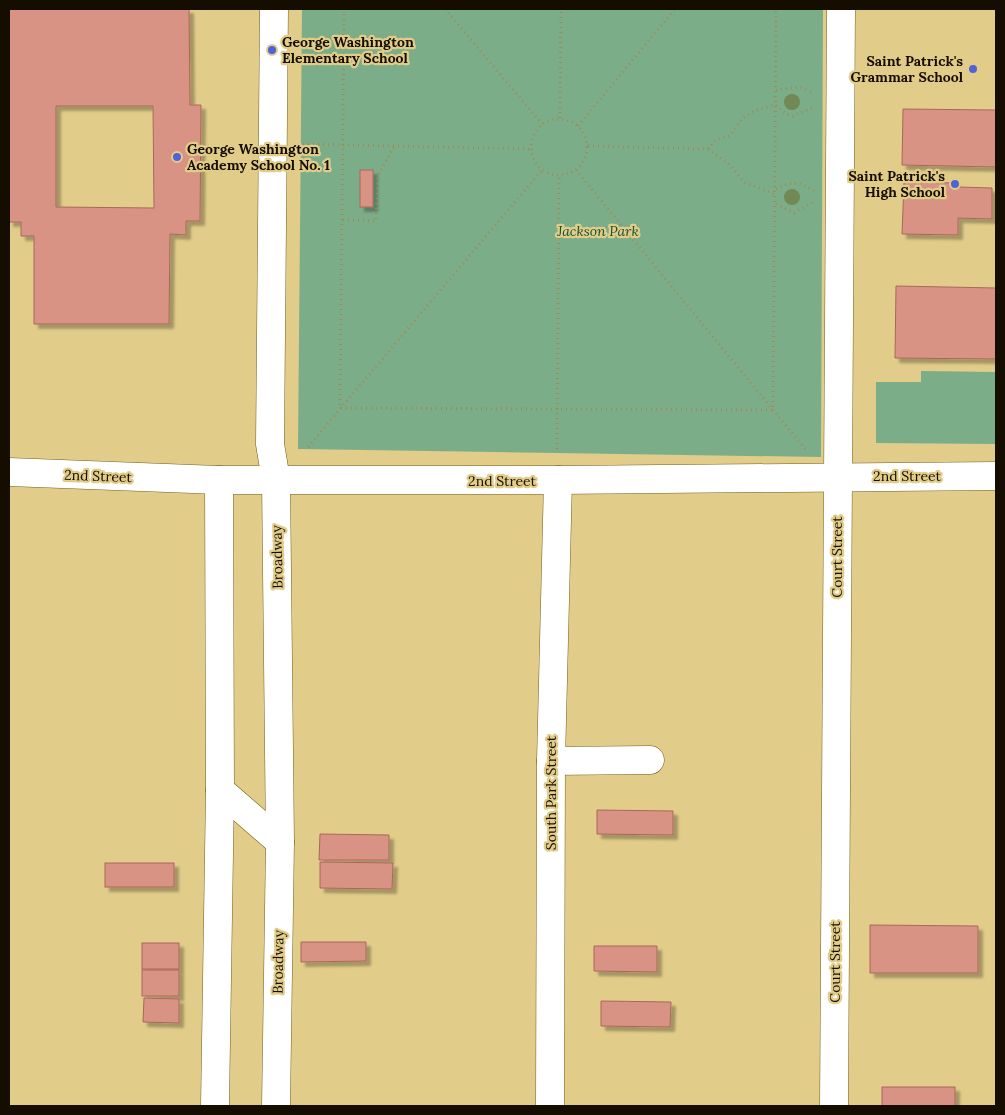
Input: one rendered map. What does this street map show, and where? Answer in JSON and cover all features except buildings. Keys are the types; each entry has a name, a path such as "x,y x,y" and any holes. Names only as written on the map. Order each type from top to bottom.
{"street":[{"name":"Broadway","path":"274,9 270,444 276,480 280,842 276,1106"},
{"name":"Court Street","path":"834,1106 841,9"},
{"name":"2nd Street","path":"9,472 219,480 558,480 996,476"},
{"path":"215,1106 220,790 219,480"},
{"name":"South Park Street","path":"550,1106 551,761 558,480"},
{"path":"551,761 650,760"},
{"path":"220,790 280,842"}],"path":[{"path":"340,408 344,9"},
{"path":"445,9 542,124"},
{"path":"560,118 561,9"},
{"path":"578,126 675,9"},
{"path":"773,410 776,9"},
{"path":"776,90 800,87 814,93"},
{"path":"776,105 786,114 793,116 814,107"},
{"path":"708,149 715,140 731,135 738,121 755,109 776,105"},
{"path":"560,118 578,126 585,135 588,146 586,157 576,170 559,176 542,170 532,156 530,149 534,133 542,124 551,119 560,118"},
{"path":"303,144 530,149"},
{"path":"588,146 708,149 730,165 744,182 776,195"},
{"path":"343,220 376,221 378,175 394,147"},
{"path":"308,447 542,170"},
{"path":"576,170 806,450"},
{"path":"557,449 559,176"},
{"path":"776,190 786,183 797,182 814,191"},
{"path":"776,204 794,213 813,202"},
{"path":"340,408 773,410"}],"green space":[{"name":"Jackson Park","path":"302,9 823,9 821,457 298,449"},
{"path":"921,371 996,372 996,444 876,443 876,382 921,382"}],"place":[{"name":"George Washington Elementary School","path":"272,50"},
{"name":"Saint Patrick's Grammar School","path":"973,69"},
{"name":"George Washington Academy School No. 1","path":"177,157"},
{"name":"Saint Patrick's High School","path":"955,184"}]}
